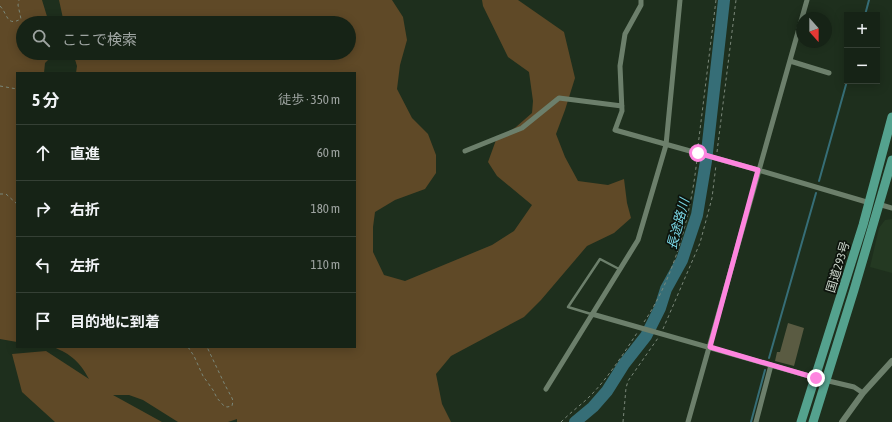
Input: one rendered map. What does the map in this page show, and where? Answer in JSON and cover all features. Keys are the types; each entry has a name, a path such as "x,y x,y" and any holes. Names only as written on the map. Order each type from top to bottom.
{"highway":[{"name":"国道293号","path":"801,422 816,378 869,202 892,117"},
{"name":"国道293号","path":"813,422 880,205 892,160"}],"street":[{"path":"641,0 641,5 625,34 620,66 622,111 615,130 892,208"},
{"path":"546,389 638,240 666,145 680,0"},
{"path":"688,422 807,0"},
{"path":"790,62 829,73"},
{"path":"465,151 522,128 560,98 622,106"},
{"path":"592,314 826,381 854,387 863,393"},
{"path":"842,422 863,393 892,361"},
{"path":"756,422 771,365"}],"lane":[{"path":"592,314 568,307 600,259 620,270"}],"path":[{"path":"19,0 18,5 20,16"},
{"path":"561,422 587,399 622,356 660,295 679,246 693,192 699,154 716,0"},
{"path":"623,422 628,381 660,333 700,243 712,198 715,158 736,0"},
{"path":"0,6 10,21 16,22"},
{"path":"0,86 16,89"},
{"path":"0,194 6,194 16,203"},
{"path":"189,348 192,351 203,376 217,398 224,406 230,407 233,404 232,398 207,348"}],"shaded area":[{"path":"0,0 42,0 47,16 16,16 16,60 48,60 45,63 44,72 16,72 16,342 0,339"},
{"path":"59,0 392,0 403,17 407,40 400,65 397,89 412,118 428,134 436,155 436,173 425,189 395,200 375,212 373,227 373,252 384,275 405,281 492,245 514,231 532,205 497,176 488,162 496,140 516,127 532,113 533,101 529,72 508,57 483,6 482,0 518,0 564,32 575,78 556,134 565,157 578,181 608,185 624,179 627,203 631,218 614,233 587,246 541,300 524,317 451,356 436,374 442,404 451,422 237,422 237,419 228,422 178,422 143,400 129,395 113,395 162,422 55,422 22,392 12,354 46,351 89,379 74,359 55,348 356,348 356,72 76,72 77,66 75,60 356,60 356,16 62,16"},
{"path":"892,219 892,273 870,267 879,228 885,220"}],"building":[{"path":"788,323 804,328 794,366 775,361 777,352 780,352"}],"waterway":[{"name":"長途路川","path":"575,422 593,407 607,391 624,364 646,336 660,308 666,289 682,260 697,215 706,161 724,0"},
{"path":"866,12 869,0"},
{"path":"819,181 846,84"},
{"path":"769,358 816,193"},
{"path":"751,422 765,370"}],"route":[{"path":"698,153 758,170 710,347 816,378"}]}
